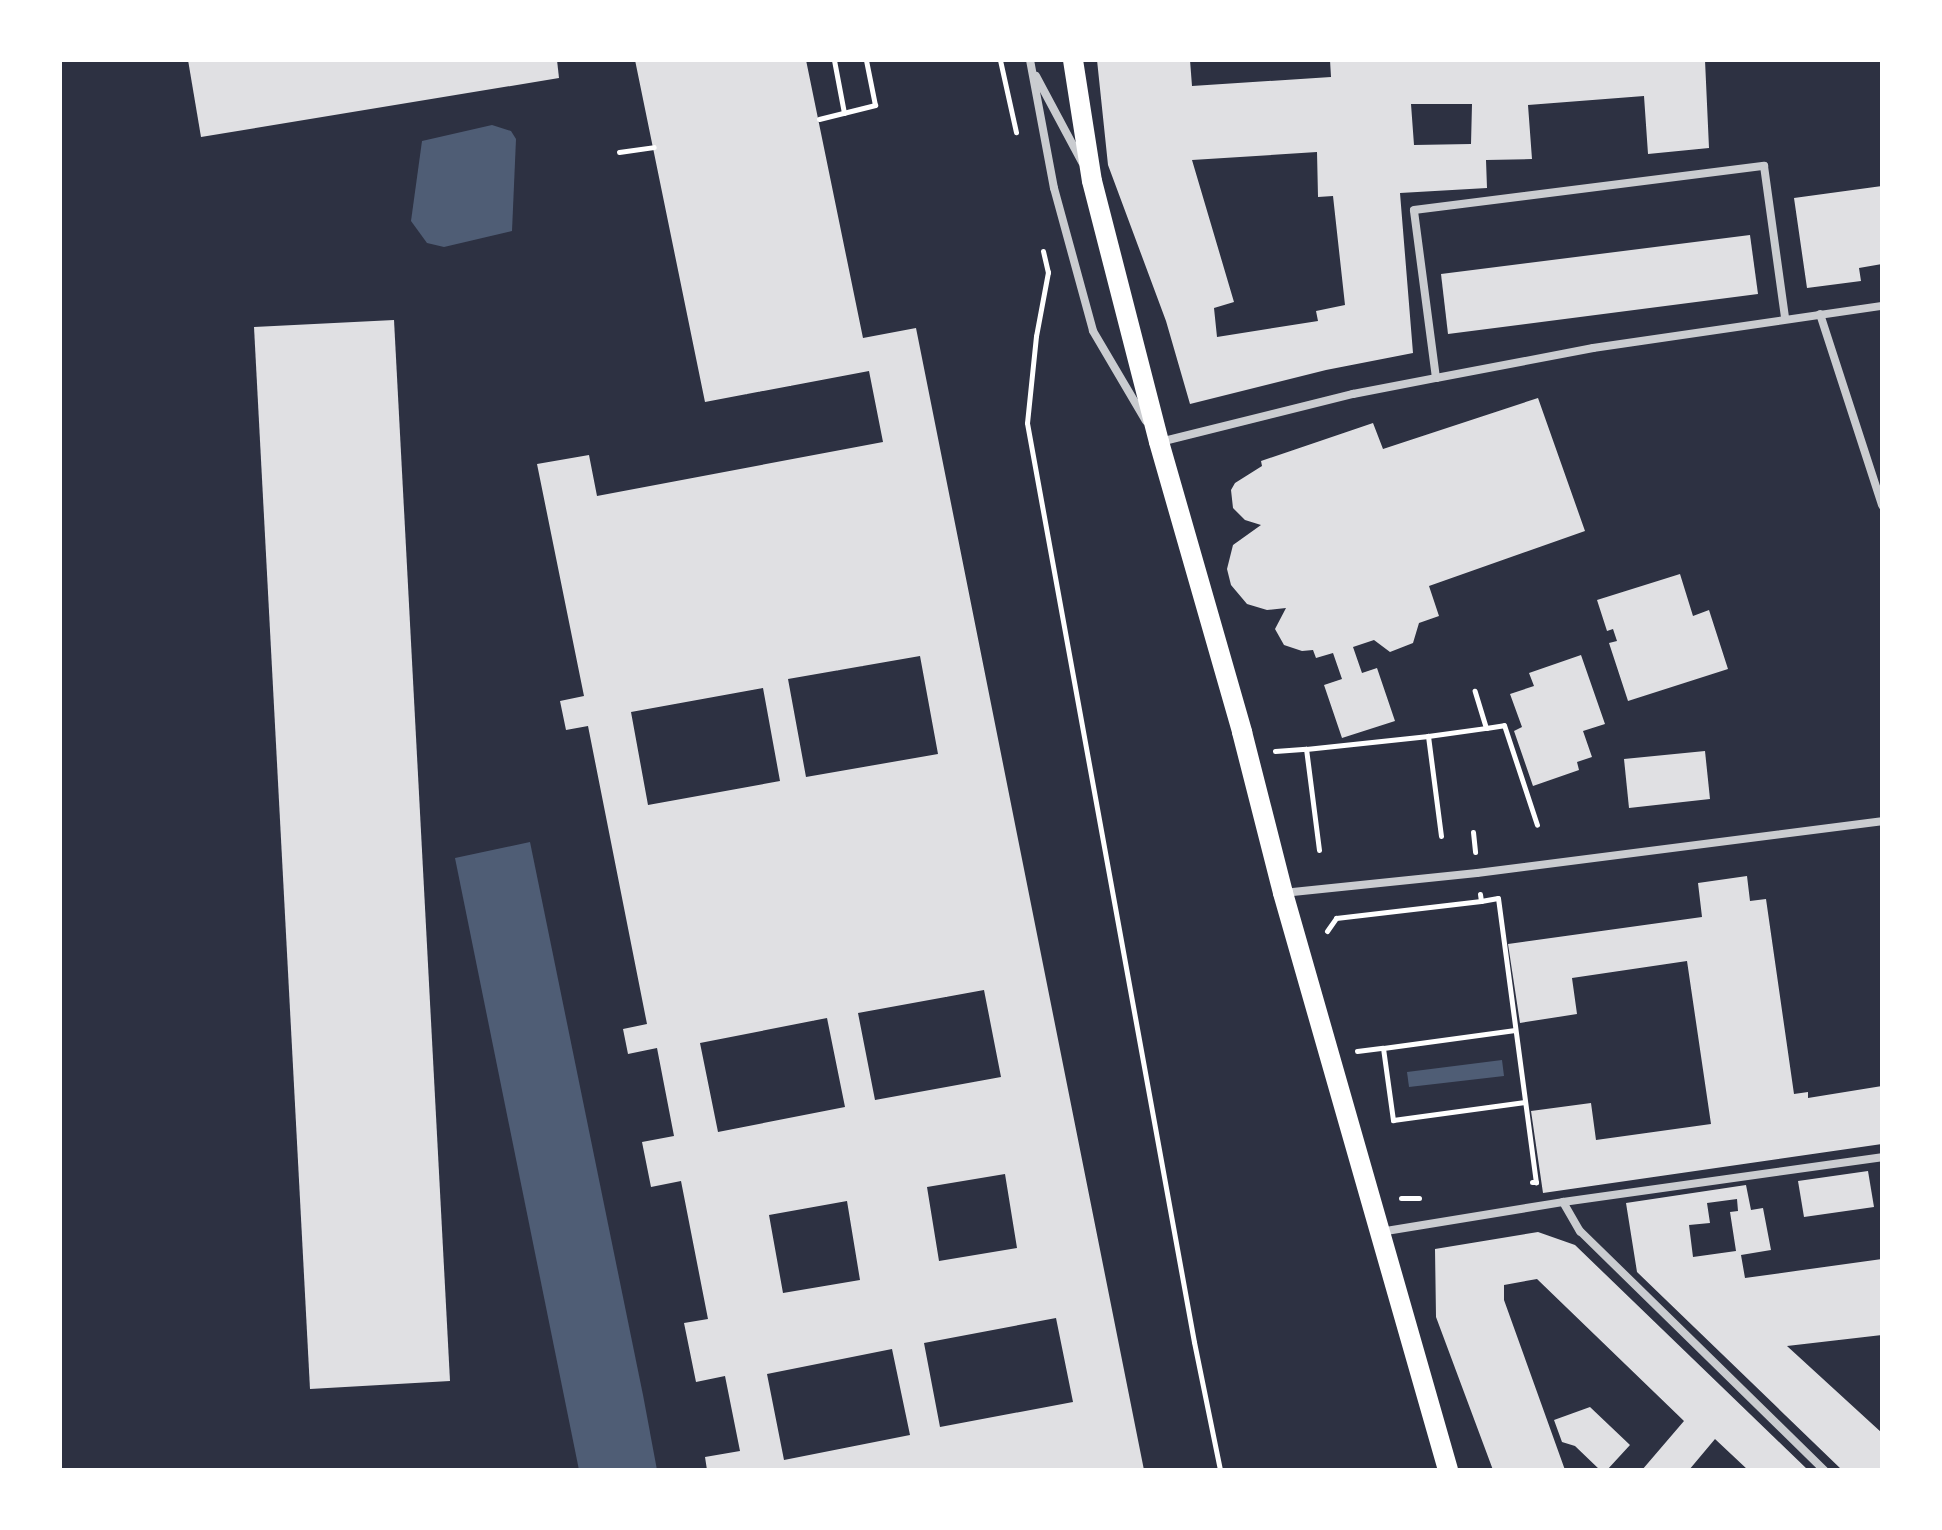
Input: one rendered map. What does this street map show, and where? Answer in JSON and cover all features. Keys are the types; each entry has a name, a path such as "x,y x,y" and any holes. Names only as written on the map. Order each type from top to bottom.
{"main road":[{"path":"1073,60 1092,181 1159,442 1242,732 1283,893 1448,1470"}],"street":[{"path":"1031,65 1092,181"},
{"path":"1031,65 1054,188 1093,331 1159,442 1353,394 1436,378 1785,318 1882,306"},
{"path":"1436,378 1414,210 1764,166 1785,318"},
{"path":"1820,314 1882,505"},
{"path":"1283,893 1477,873 1882,821"},
{"path":"1380,1232 1563,1202 1882,1157"},
{"path":"1563,1202 1580,1231 1824,1470"}],"path":[{"path":"834,60 844,113"},
{"path":"819,119 875,105 866,60"},
{"path":"1000,60 1019,143"},
{"path":"619,152 654,147"},
{"path":"1041,241 1048,272 1036,336 1027,423 1220,1470"},
{"path":"1475,691 1486,728"},
{"path":"1269,751 1428,736 1504,725 1537,825"},
{"path":"1428,736 1441,836"},
{"path":"1306,749 1319,850"},
{"path":"1477,873 1481,901"},
{"path":"1327,941 1328,927 1336,918 1498,898 1536,1182 1523,1184"},
{"path":"1357,1051 1515,1030"},
{"path":"1353,1038 1361,1066"},
{"path":"1383,1048 1393,1120"},
{"path":"1385,1121 1525,1102"},
{"path":"1395,1191 1406,1200 1432,1196"},
{"path":"1419,1198 1424,1225"}],"water":[{"path":"492,125 511,131 516,139 512,231 444,247 427,243 411,221 422,141"},
{"path":"530,842 657,1470 579,1470 455,858"},
{"path":"1502,1060 1504,1076 1409,1087 1407,1072"}],"building":[{"path":"188,60 557,60 559,78 201,137"},
{"path":"635,60 806,60 863,338 916,328 1144,1470 707,1470 705,1457 740,1451 725,1376 696,1382 684,1323 708,1319 681,1181 651,1187 642,1142 674,1136 657,1048 628,1054 623,1029 647,1024 588,726 566,730 560,701 584,696 537,464 589,455 597,496 883,442 869,371 705,402","holes":["920,656 938,754 806,777 788,679","763,688 780,781 648,805 631,712","984,990 1001,1077 875,1100 858,1013","827,1018 845,1107 718,1132 700,1043","1005,1174 1017,1248 939,1261 927,1187","847,1201 860,1280 783,1293 769,1215","1056,1318 1073,1402 940,1427 924,1343","892,1349 910,1435 784,1460 767,1374"]},
{"path":"1097,60 1190,60 1192,86 1331,77 1330,60 1705,60 1709,148 1648,154 1644,96 1528,105 1532,159 1486,160 1487,188 1400,193 1413,353 1326,370 1190,404 1166,321 1108,165","holes":["1411,104 1472,104 1471,144 1414,145","1317,152 1318,197 1333,196 1345,305 1316,311 1318,321 1217,337 1214,308 1234,302 1192,160"]},
{"path":"1882,186 1882,264 1859,268 1861,281 1807,288 1794,198"},
{"path":"1750,235 1758,294 1448,334 1441,274"},
{"path":"394,320 450,1381 310,1389 254,327"},
{"path":"1538,398 1585,531 1429,586 1439,616 1419,623 1413,643 1390,652 1374,640 1353,647 1362,673 1377,668 1395,721 1342,738 1324,685 1342,679 1333,653 1316,658 1313,650 1302,651 1284,645 1275,629 1286,608 1267,610 1247,604 1231,585 1227,569 1233,545 1261,525 1245,520 1233,508 1231,490 1235,483 1262,466 1261,461 1373,423 1383,449"},
{"path":"1680,574 1693,616 1709,610 1728,669 1628,701 1609,643 1617,641 1613,629 1607,631 1597,600"},
{"path":"1581,655 1605,724 1583,731 1592,757 1577,762 1579,770 1533,786 1514,731 1522,727 1510,694 1534,686 1529,673"},
{"path":"1705,751 1710,799 1629,808 1624,759"},
{"path":"1747,876 1750,901 1766,899 1794,1094 1808,1092 1808,1098 1882,1086 1882,1144 1543,1193 1531,1111 1591,1103 1596,1140 1711,1124 1687,961 1572,978 1577,1014 1520,1023 1508,944 1702,917 1698,883"},
{"path":"1868,1171 1874,1207 1804,1217 1798,1181"},
{"path":"1746,1185 1751,1210 1763,1208 1771,1250 1741,1255 1745,1278 1882,1259 1882,1335 1787,1346 1882,1433 1882,1470 1842,1470 1637,1272 1626,1203","holes":["1737,1199 1738,1211 1730,1212 1736,1251 1693,1257 1689,1225 1710,1223 1707,1203"]},
{"path":"1538,1232 1575,1245 1808,1470 1748,1470 1715,1439 1689,1470 1642,1470 1684,1421 1537,1279 1504,1285 1504,1300 1565,1470 1493,1470 1436,1317 1435,1249"},
{"path":"1590,1407 1630,1445 1607,1470 1600,1470 1575,1446 1562,1442 1554,1420"}]}
